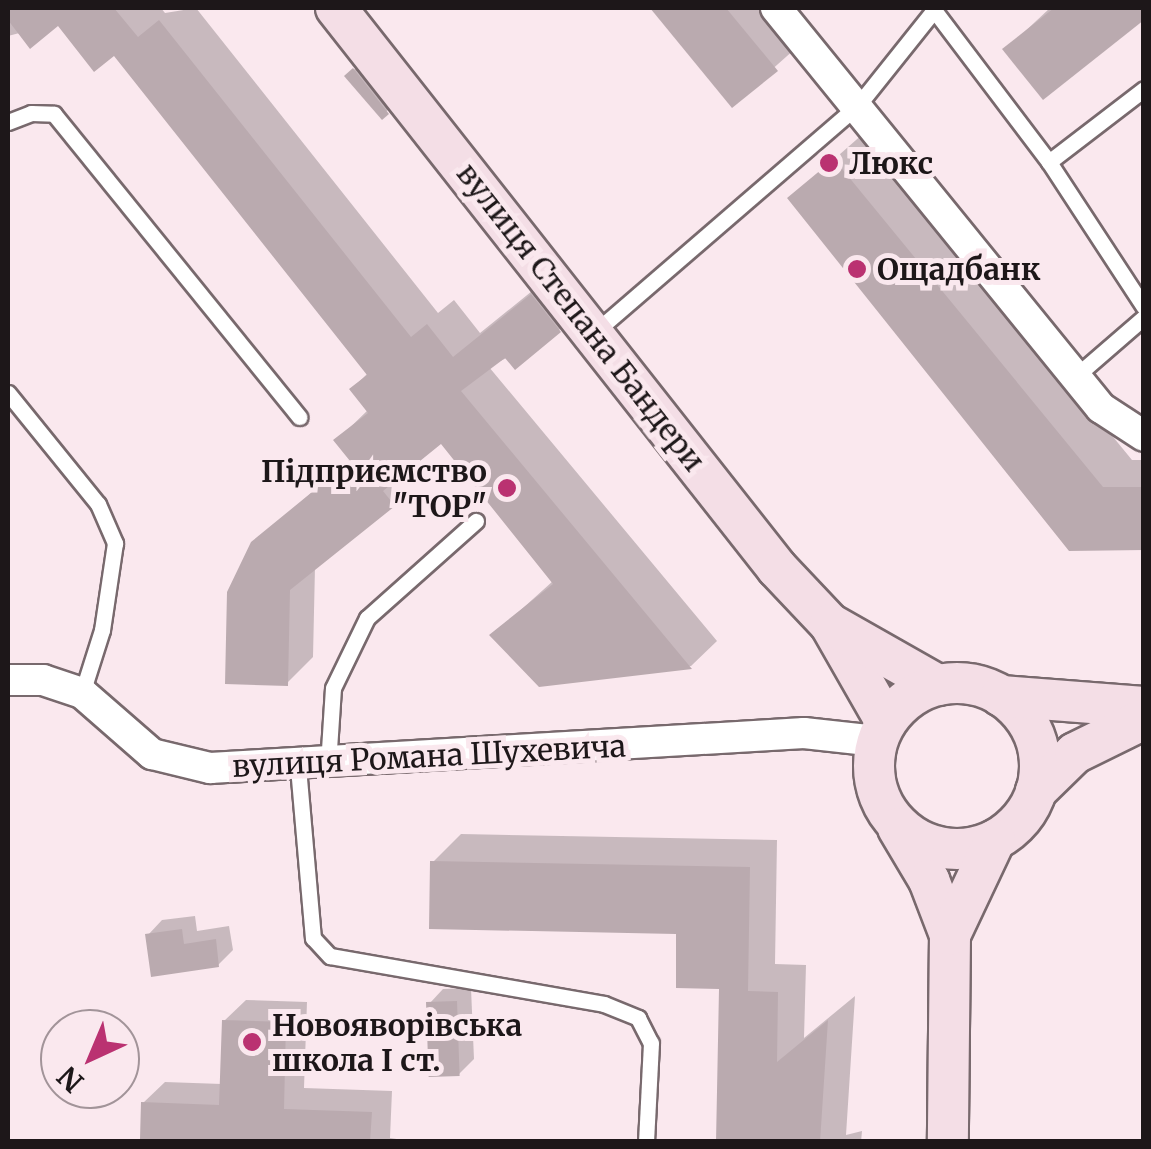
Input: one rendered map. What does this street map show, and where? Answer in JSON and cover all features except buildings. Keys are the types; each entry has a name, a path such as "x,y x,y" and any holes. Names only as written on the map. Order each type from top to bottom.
{"street":[{"name":"вулиця Степана Бандери","path":"336,8 595,332 777,568 830,624 938,685"},
{"path":"776,8 859,104 1076,376 1122,427 1144,436"},
{"name":"вулиця Степана Бандери","path":"830,624 882,732"},
{"name":"вулиця Романа Шухевича","path":"8,680 44,680 82,693 152,754 210,768 313,766 804,733 882,732"},
{"path":"948,1142 950,935 929,880 876,784 882,732 900,705 938,685 970,685 1001,696 1144,707"},
{"path":"1001,696 1030,727 1038,748 1036,790"},
{"path":"950,935 995,840 1020,819 1036,790 1075,753 1144,718"},
{"path":"896,822 943,848 995,840"}],"lane":[{"path":"595,332 859,104 933,9 1049,162 1144,307"},
{"path":"1049,162 1144,89"},
{"path":"8,122 30,113 54,114 299,416"},
{"path":"1076,376 1144,317"},
{"path":"8,394 98,504 115,543 102,630 82,693"},
{"path":"476,521 368,618 333,688 313,766 313,938 330,956 604,1004 638,1018 651,1043 646,1142"}],"place":[{"name":"Люкс","path":"829,163"},
{"name":"Ощадбанк","path":"857,269"},
{"name":"Підприємство \"ТОР\"","path":"507,488"},
{"name":"Новояворівська школа І ст.","path":"252,1042"}]}
